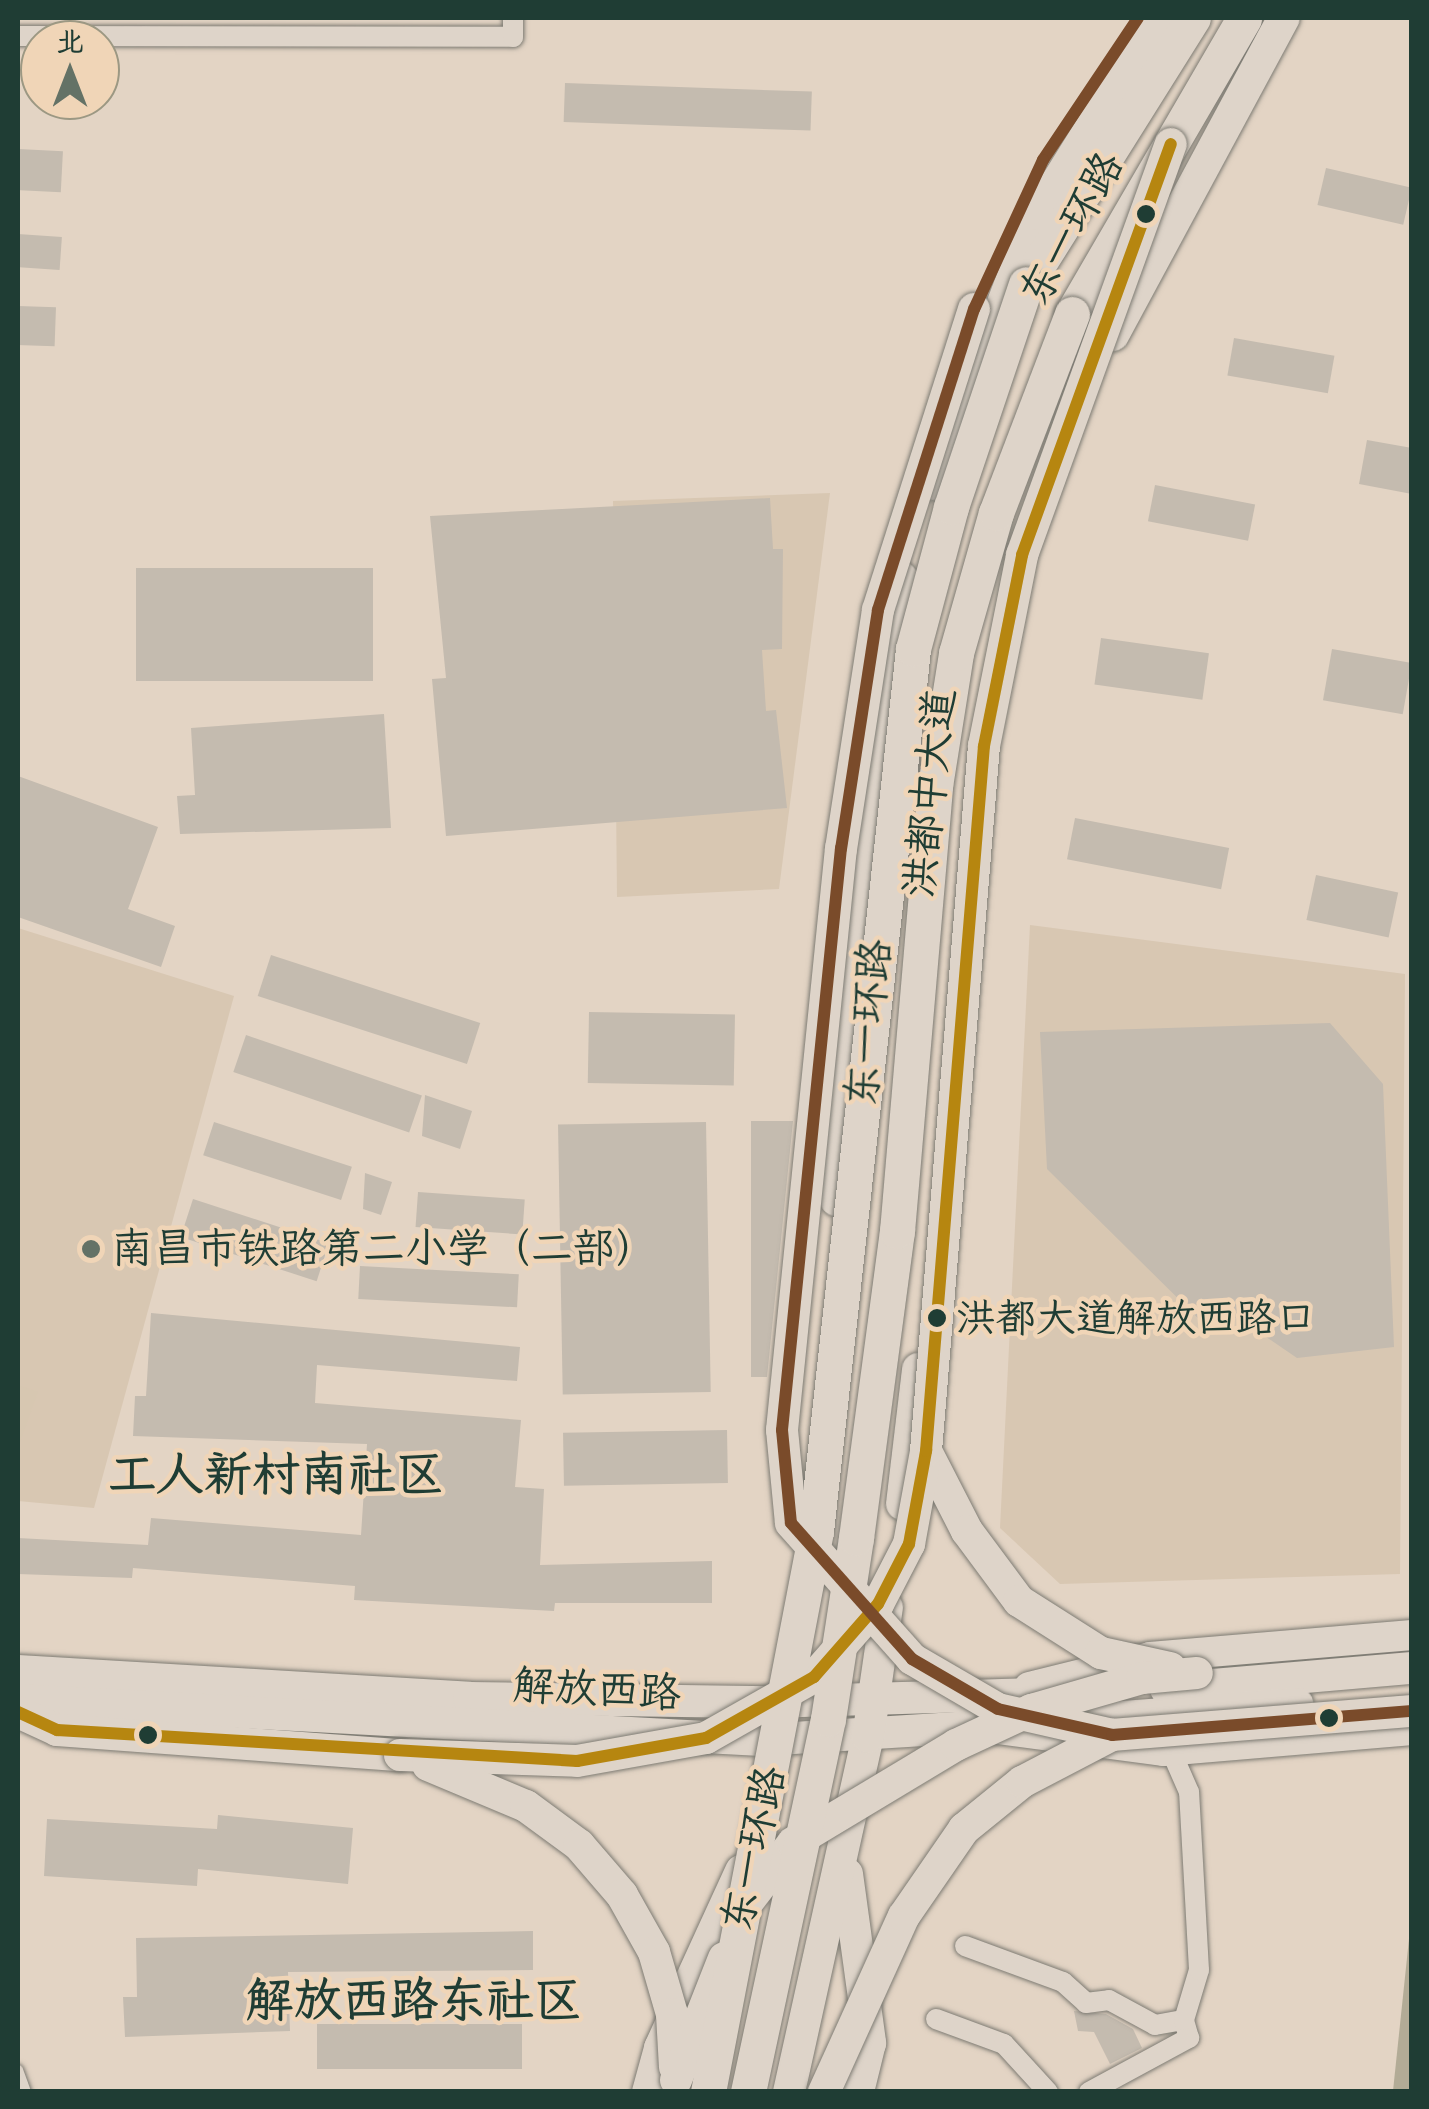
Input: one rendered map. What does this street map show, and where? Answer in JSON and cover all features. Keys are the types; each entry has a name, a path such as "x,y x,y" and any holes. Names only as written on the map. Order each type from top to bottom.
{"highway":[{"name":"东一环路","path":"680,2089 816,1531 913,649 951,507 1026,284 1193,18"},
{"name":"东一环路","path":"748,2092 828,1719 856,1538 896,1231 935,786 956,653 996,513 1072,314 1244,18"}],"main road":[{"path":"1112,1735 998,1709 912,1659 792,1523 782,1430 841,848 878,610 974,309 1044,160 1138,18"},
{"name":"洪都中大道","path":"741,1871 761,1740 802,1534 822,1379 864,869 894,611 913,535 1037,214 1159,18"},
{"name":"洪都中大道","path":"788,2092 868,1738 941,1157 970,766 992,631 1029,495 1284,18"},
{"path":"18,1712 58,1730 400,1755 577,1761 706,1738 814,1676 878,1604 910,1544 926,1451 984,746 1022,555 1171,144"},
{"path":"926,1451 967,1531 1019,1601 1102,1653 1197,1673"},
{"path":"1397,1693 1412,1635"},
{"path":"680,2089 748,1894 793,1843 941,1754 1031,1710 1142,1678 1412,1655"},
{"name":"解放西路","path":"18,1671 468,1698 769,1702 1397,1693"},
{"path":"824,2092 904,1916 964,1829 1022,1782 1112,1735 1397,1693"},
{"path":"979,1726 1170,1750 1397,1693"},
{"name":"解放西路","path":"18,1700 761,1740 868,1738 1397,1693"},
{"path":"400,1755 526,1806 579,1845 622,1894 654,1952 668,1999 680,2089"},
{"path":"844,1850 870,2043 858,2092"},
{"path":"680,2089 660,2048 741,1871"},
{"path":"680,2089 741,1871"}],"street":[{"path":"18,36 513,27"},
{"path":"1089,2092 1189,2038 1184,2020 1199,1970 1189,1792 1170,1750"},
{"path":"965,1946 1063,1982 1086,2002 1109,2000 1155,2025 1184,2020"},
{"path":"936,2019 1004,2044 1048,2092"}],"lane":[{"path":"18,2070 26,2092"}],"shaded area":[{"path":"830,493 779,889 617,897 613,501"},
{"path":"1030,925 1405,974 1400,1574 1060,1584 1000,1528"},
{"name":"南昌市铁路第二小学（二部）","path":"18,928 234,996 94,1508 18,1501"},
{"path":"18,1385 38,1392 18,1448"},
{"path":"1411,1920 1411,2091 1393,2091"}],"building":[{"path":"565,83 812,92 810,131 564,122"},
{"path":"18,149 63,151 61,192 18,190"},
{"path":"1326,168 1412,188 1403,225 1317,205"},
{"path":"18,234 62,237 60,270 18,267"},
{"path":"18,306 56,307 55,346 18,345"},
{"path":"1234,338 1334,356 1328,393 1227,375"},
{"path":"1367,440 1412,448 1412,494 1359,484"},
{"path":"1155,485 1255,504 1248,541 1148,521"},
{"path":"770,498 773,549 783,549 782,649 762,650 766,711 776,710 787,808 446,836 432,679 446,678 430,516"},
{"path":"136,568 373,568 373,681 136,681"},
{"path":"1101,638 1209,653 1202,700 1094,685"},
{"path":"1332,649 1412,663 1403,714 1323,700"},
{"path":"384,714 391,828 180,834 177,796 195,795 191,728"},
{"path":"18,776 158,827 128,909 175,926 161,967 18,917"},
{"path":"1075,818 1229,848 1221,889 1067,859"},
{"path":"1316,875 1398,892 1389,937 1306,920"},
{"path":"271,955 480,1023 467,1064 258,996"},
{"path":"589,1012 735,1015 734,1086 588,1083"},
{"path":"1330,1023 1383,1084 1394,1347 1297,1358 1237,1317 1211,1331 1047,1169 1040,1032"},
{"path":"246,1035 422,1096 409,1132 233,1072"},
{"path":"425,1095 472,1111 460,1149 422,1136"},
{"path":"751,1121 793,1121 767,1377 751,1377"},
{"path":"214,1122 352,1167 341,1200 203,1155"},
{"path":"706,1122 711,1392 563,1395 558,1125"},
{"path":"365,1173 392,1182 381,1215 363,1209"},
{"path":"418,1192 525,1199 522,1234 416,1227"},
{"path":"193,1199 329,1243 317,1281 181,1237"},
{"path":"360,1266 519,1274 517,1307 358,1299"},
{"path":"151,1313 520,1347 517,1381 317,1365 315,1403 521,1420 515,1487 544,1489 540,1565 712,1561 712,1603 555,1603 554,1611 354,1600 355,1586 133,1568 132,1578 18,1574 18,1538 148,1545 151,1518 361,1535 367,1444 133,1436 135,1396 146,1396"},
{"path":"727,1430 728,1483 564,1486 563,1433"},
{"path":"218,1815 353,1828 348,1884 198,1869 197,1886 44,1876 47,1819 217,1829"},
{"path":"533,1931 533,1970 288,1972 290,2031 125,2037 123,1997 137,1997 136,1938"},
{"path":"1074,2011 1106,2014 1133,2029 1142,2048 1110,2064 1094,2032 1078,2031"},
{"path":"317,2024 522,2024 522,2069 317,2069"}],"transit line":[{"path":"1138,18 1043,160 974,309 878,610 841,848 782,1430 791,1523 912,1659 998,1709 1112,1735 1412,1711"},
{"path":"18,1712 57,1730 577,1761 706,1738 814,1677 878,1604 909,1544 926,1451 984,746 1022,555 1171,144"}],"place":[{"name":"南昌市铁路第二小学（二部）","path":"91,1249"},
{"name":"洪都大道解放西路口","path":"937,1318"}],"district":[{"name":"工人新村南社区","path":"276,1475"},
{"name":"解放西路东社区","path":"414,2001"}]}
